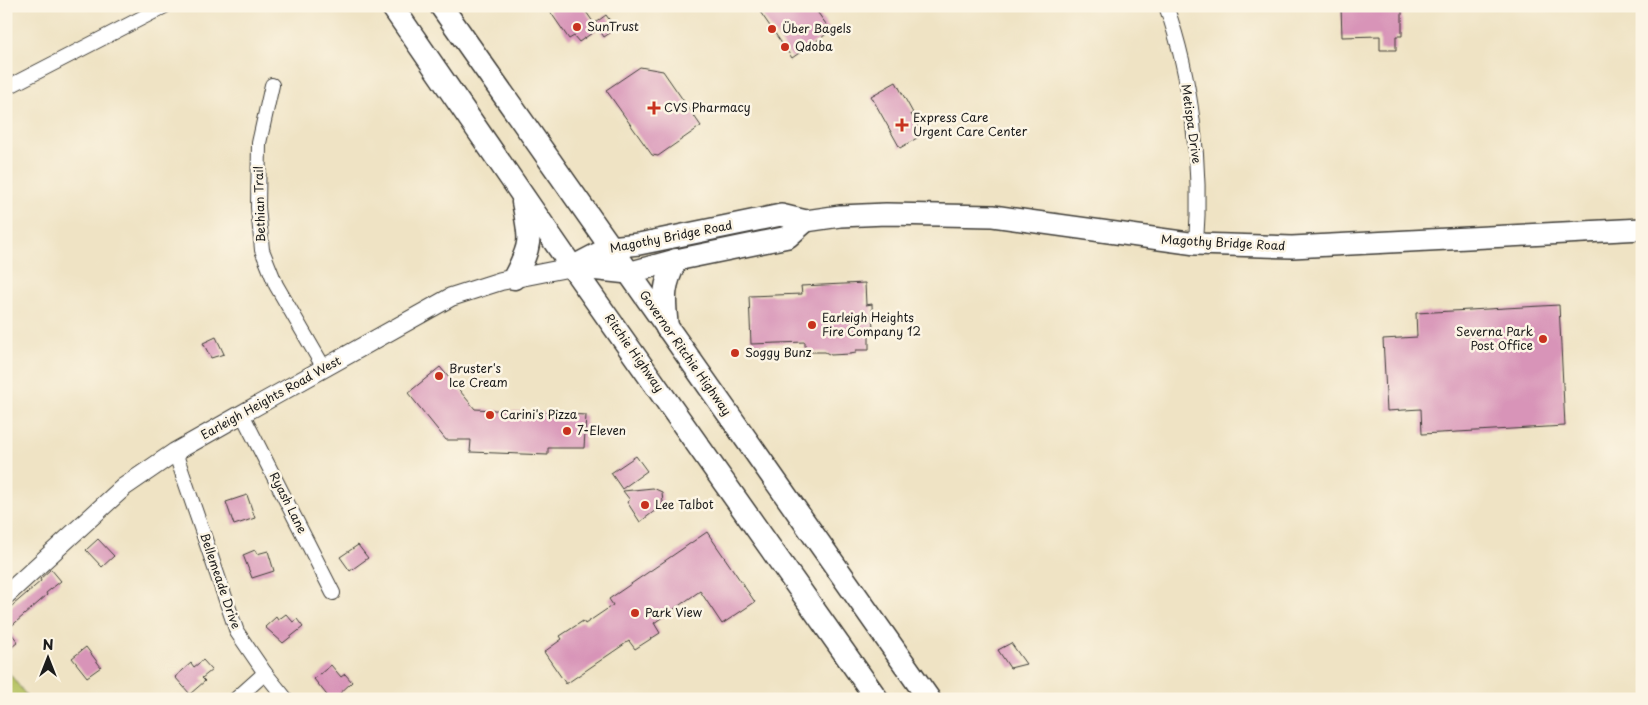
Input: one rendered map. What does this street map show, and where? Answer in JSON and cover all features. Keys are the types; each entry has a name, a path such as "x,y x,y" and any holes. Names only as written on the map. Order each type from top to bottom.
{"highway":[{"name":"Ritchie Highway","path":"392,6 572,267 878,699"},
{"name":"Governor Ritchie Highway","path":"441,6 929,699"},
{"path":"514,278 528,251 529,230 520,191"},
{"path":"668,329 664,297 666,280 676,260"}],"main road":[{"name":"Magothy Bridge Road","path":"572,267 610,247 639,244 781,215 806,221 840,216 886,214 993,216 1196,244 1292,247 1642,229"},
{"name":"Magothy Bridge Road","path":"572,267 628,273 676,260 788,238 806,221"}],"street":[{"path":"6,88 165,6"},
{"name":"Metispa Drive","path":"1166,6 1179,49 1194,133 1199,205 1196,244"},
{"name":"Bethian Trail","path":"272,85 259,143 258,207 262,250 276,285 324,368"},
{"name":"Earleigh Heights Road West","path":"6,595 124,488 175,452 451,297 514,278 572,267"},
{"name":"Ryash Lane","path":"242,414 333,593"},
{"name":"Bellemeade Drive","path":"175,452 237,632 265,673 286,699"},
{"path":"236,699 265,673"}],"green space":[{"path":"6,669 29,699 6,699"}],"building":[{"name":"SunTrust","path":"555,6 582,6 598,29 579,42 574,36 569,39 549,10"},
{"path":"756,6 813,6 831,31 792,58"},
{"path":"1402,6 1402,36 1396,36 1396,50 1380,50 1380,36 1342,37 1341,7"},
{"path":"606,15 616,29 604,37 595,23"},
{"name":"CVS Pharmacy","path":"640,67 663,71 701,126 658,156 652,155 606,90"},
{"name":"Express Care Urgent Care Center","path":"896,82 913,113 911,114 922,135 900,148 871,96"},
{"name":"Earleigh Heights Fire Company 12","path":"865,283 866,305 872,304 873,332 869,333 869,350 856,350 856,353 831,355 825,352 805,352 805,342 751,344 749,296 802,294 801,286"},
{"path":"1559,305 1565,426 1422,434 1421,409 1387,411 1383,339 1417,337 1416,313"},
{"path":"216,337 224,354 211,358 203,343"},
{"path":"440,367 475,409 586,415 584,448 548,448 548,455 470,452 471,440 446,440 408,393"},
{"path":"636,456 647,471 622,489 611,473"},
{"name":"Lee Talbot","path":"653,488 662,492 663,503 640,522 627,502 630,500 623,491"},
{"path":"247,495 255,518 234,525 226,502"},
{"name":"Park View","path":"707,532 755,602 722,624 700,591 654,623 660,633 635,649 629,641 566,684 544,652 562,639 560,636 583,621 585,624 613,605 609,599"},
{"path":"98,539 114,556 102,567 86,550"},
{"path":"358,545 368,558 350,571 340,557"},
{"path":"255,550 257,554 268,551 274,571 252,578 243,555"},
{"path":"51,569 61,581 8,629 18,642 6,652 6,611 41,581 40,579"},
{"path":"286,614 293,622 297,619 303,627 283,643 265,627 276,617 278,620"},
{"path":"1011,643 1026,664 1010,668 998,650"},
{"path":"86,647 101,667 87,677 72,658"},
{"path":"203,660 212,670 202,678 205,681 190,694 175,677 191,663 194,667"},
{"path":"331,665 341,677 345,674 352,682 334,699 330,699 314,679"}],"place":[{"name":"SunTrust","path":"577,27"},
{"name":"Über Bagels","path":"772,29"},
{"name":"Qdoba","path":"785,47"},
{"name":"CVS Pharmacy","path":"654,108"},
{"name":"Express Care Urgent Care Center","path":"902,125"},
{"name":"Earleigh Heights Fire Company 12","path":"812,325"},
{"name":"Severna Park Post Office","path":"1543,339"},
{"name":"Soggy Bunz","path":"735,353"},
{"name":"Bruster's Ice Cream","path":"439,376"},
{"name":"Carini's Pizza","path":"490,415"},
{"name":"7-Eleven","path":"567,431"},
{"name":"Lee Talbot","path":"645,505"},
{"name":"Park View","path":"635,613"}]}
